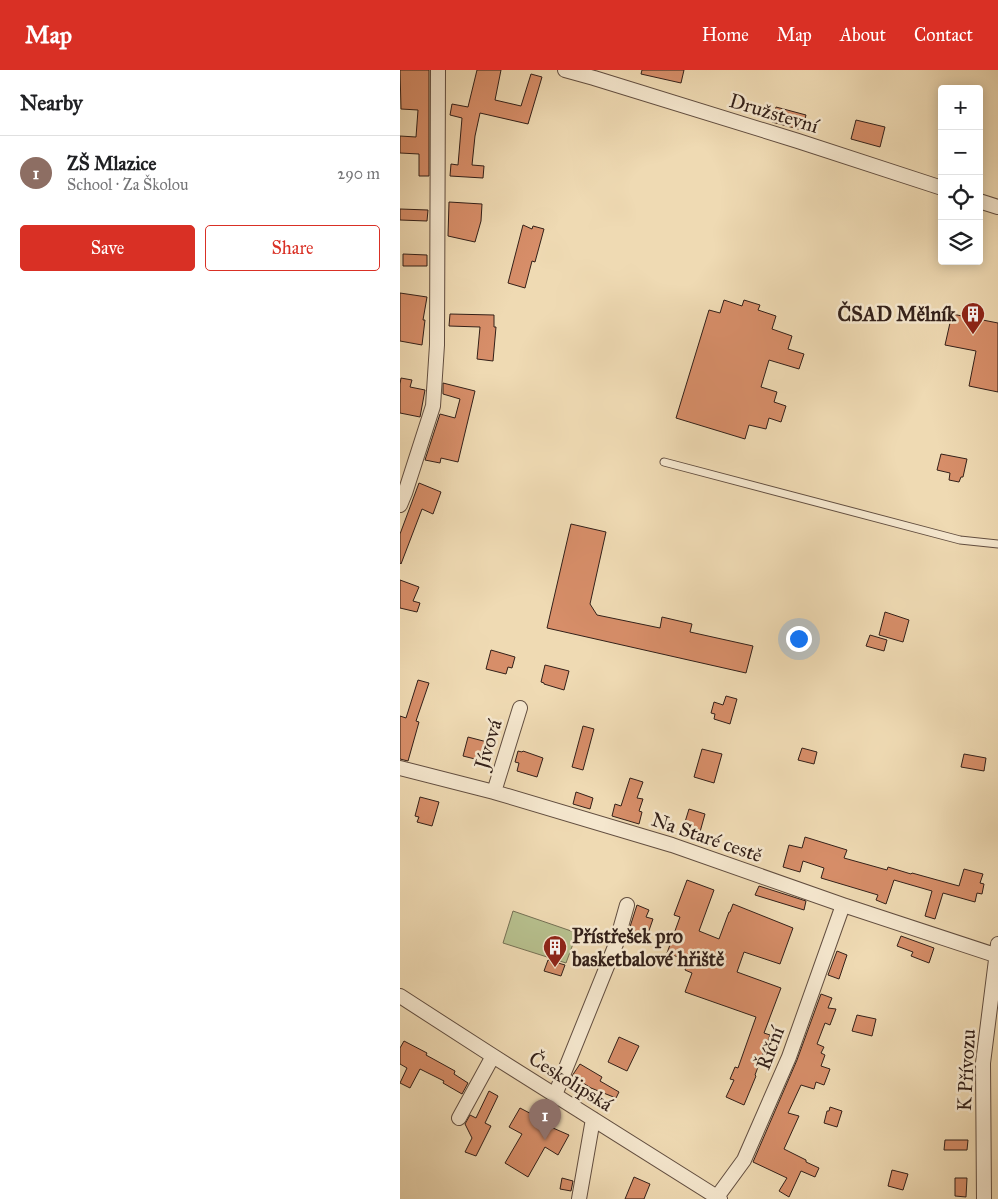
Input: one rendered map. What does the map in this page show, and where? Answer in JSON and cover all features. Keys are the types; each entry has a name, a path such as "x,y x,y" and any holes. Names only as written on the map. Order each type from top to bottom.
{"street":[{"path":"400,505 433,406 437,345 438,70"},
{"name":"Družstevní","path":"565,70 798,141 938,187"},
{"path":"983,202 998,207"},
{"name":"Jívová","path":"494,792 520,708"},
{"name":"Na Staré cestě","path":"400,768 494,792 672,845 843,905 998,952"},
{"path":"555,1095 616,944 627,905"},
{"name":"Říční","path":"719,1198 744,1160 789,1058 843,905"},
{"name":"K Přívozu","path":"984,1199 983,1063 998,952"},
{"name":"Českolipská","path":"400,996 719,1198"},
{"path":"459,1118 493,1056"},
{"path":"579,1199 593,1119"}],"lane":[{"path":"664,462 960,540 998,544"}],"green space":[{"path":"513,911 577,933 566,963 503,943"}],"building":[{"path":"400,70 429,70 429,176 419,176 419,154 400,153 400,136 416,137 418,110 401,109"},
{"path":"477,70 501,70 495,100 521,106 531,74 542,77 528,124 480,113 472,165 484,166 483,178 450,176 451,164 458,165 462,118 450,115 452,104 468,107"},
{"path":"642,70 684,70 681,83 641,74"},
{"path":"776,107 806,115 802,130 772,122"},
{"path":"856,120 885,127 880,147 851,139"},
{"path":"449,202 482,204 481,221 475,242 448,236"},
{"path":"400,209 428,210 427,221 400,220"},
{"path":"523,225 532,229 533,226 544,229 535,262 532,261 525,288 508,283"},
{"path":"403,254 427,255 427,266 403,266"},
{"path":"400,293 427,297 423,320 425,320 422,345 400,341"},
{"path":"724,300 742,306 744,300 760,305 758,310 776,316 772,329 792,336 788,349 804,354 799,369 769,360 761,387 777,392 774,402 786,406 781,422 769,418 766,429 749,425 745,439 676,418 709,310 720,313"},
{"path":"450,314 494,315 494,327 496,327 493,361 477,359 480,327 449,326"},
{"name":"ČSAD Mělník","path":"952,314 998,323 998,392 969,386 976,351 945,345"},
{"path":"401,378 412,380 410,387 425,390 420,417 400,413"},
{"path":"443,383 475,391 458,462 441,458 440,463 425,460 440,414 455,418 460,399 443,394"},
{"path":"941,454 967,459 963,477 961,477 959,482 949,480 950,473 937,470"},
{"path":"419,483 441,492 433,514 422,509 401,564 400,534"},
{"path":"571,524 606,532 590,604 597,615 660,628 662,617 692,624 690,632 753,646 746,673 547,628"},
{"path":"400,580 419,587 413,601 420,603 417,612 400,608"},
{"path":"885,612 909,620 903,642 879,635"},
{"path":"870,635 887,640 884,651 866,646"},
{"path":"491,650 515,657 512,668 508,667 506,674 486,669"},
{"path":"545,665 569,671 564,690 541,682"},
{"path":"418,680 429,683 416,721 419,722 408,761 400,759 400,716 406,718"},
{"path":"726,696 737,699 730,724 714,719 715,714 711,713 714,702 723,705"},
{"path":"583,726 594,729 583,770 572,767"},
{"path":"468,737 491,743 489,754 485,753 483,761 463,756"},
{"path":"802,748 817,752 814,764 798,760"},
{"path":"702,749 722,754 714,783 694,777"},
{"path":"518,751 543,758 537,777 517,771 519,763 515,762"},
{"path":"964,754 986,758 984,771 961,767"},
{"path":"630,778 643,782 637,798 643,799 639,811 642,812 639,824 612,816 615,804 621,806"},
{"path":"576,792 593,798 590,809 573,804"},
{"path":"420,797 439,802 432,826 417,822 419,817 415,816"},
{"path":"689,809 705,814 700,832 696,831 694,839 681,835"},
{"path":"805,837 847,850 844,858 887,870 888,867 959,886 964,869 983,874 980,883 984,884 982,894 977,893 975,902 943,893 935,919 925,916 932,891 894,880 886,904 876,900 878,895 821,878 824,868 803,861 800,872 783,867 789,845 802,848"},
{"path":"687,880 714,890 699,931 719,939 733,904 793,928 780,964 744,952 737,972 781,988 764,1033 770,1035 744,1105 726,1097 734,1080 730,1079 735,1067 738,1068 756,1017 685,992 692,973 685,970 689,961 667,953 680,917 674,915"},
{"path":"759,886 806,901 804,910 755,895"},
{"path":"637,905 649,910 646,917 653,919 645,942 627,936"},
{"path":"901,936 934,948 929,963 911,956 913,952 897,946"},
{"path":"837,951 847,955 839,979 828,975"},
{"name":"Přístřešek pro basketbalové hřiště","path":"548,960 565,965 561,976 544,971"},
{"path":"821,994 832,998 828,1008 836,1009 830,1025 825,1023 817,1044 824,1047 821,1053 825,1055 821,1066 830,1069 824,1085 816,1082 814,1089 801,1085 788,1113 799,1116 784,1149 819,1168 815,1177 801,1171 789,1197 779,1191 787,1178 753,1162 797,1060"},
{"path":"857,1015 876,1019 872,1036 852,1031"},
{"path":"619,1037 639,1046 627,1071 608,1062"},
{"path":"404,1041 455,1071 454,1074 468,1083 462,1094 443,1083 444,1081 420,1069 410,1088 400,1083 407,1068 400,1064 400,1048"},
{"path":"580,1064 602,1077 600,1081 619,1092 616,1098 591,1088 572,1076"},
{"path":"489,1091 498,1096 485,1123 491,1126 476,1156 465,1152 472,1138 465,1124 470,1115 476,1118"},
{"path":"830,1107 842,1111 837,1127 824,1123"},
{"path":"520,1108 553,1128 569,1135 558,1155 545,1147 528,1177 505,1163 522,1134 509,1127"},
{"path":"945,1140 968,1140 967,1150 944,1150"},
{"path":"892,1170 908,1174 903,1190 888,1186"},
{"path":"634,1177 650,1184 644,1199 625,1199"},
{"path":"562,1178 573,1181 571,1191 560,1189"},
{"path":"955,1178 967,1178 966,1197 955,1196"}],"place":[{"name":"ČSAD Mělník","path":"973,335"},
{"name":"Přístřešek pro basketbalové hřiště","path":"555,968"},
{"name":"ZŠ Mlazice","path":"545,1140"}]}
